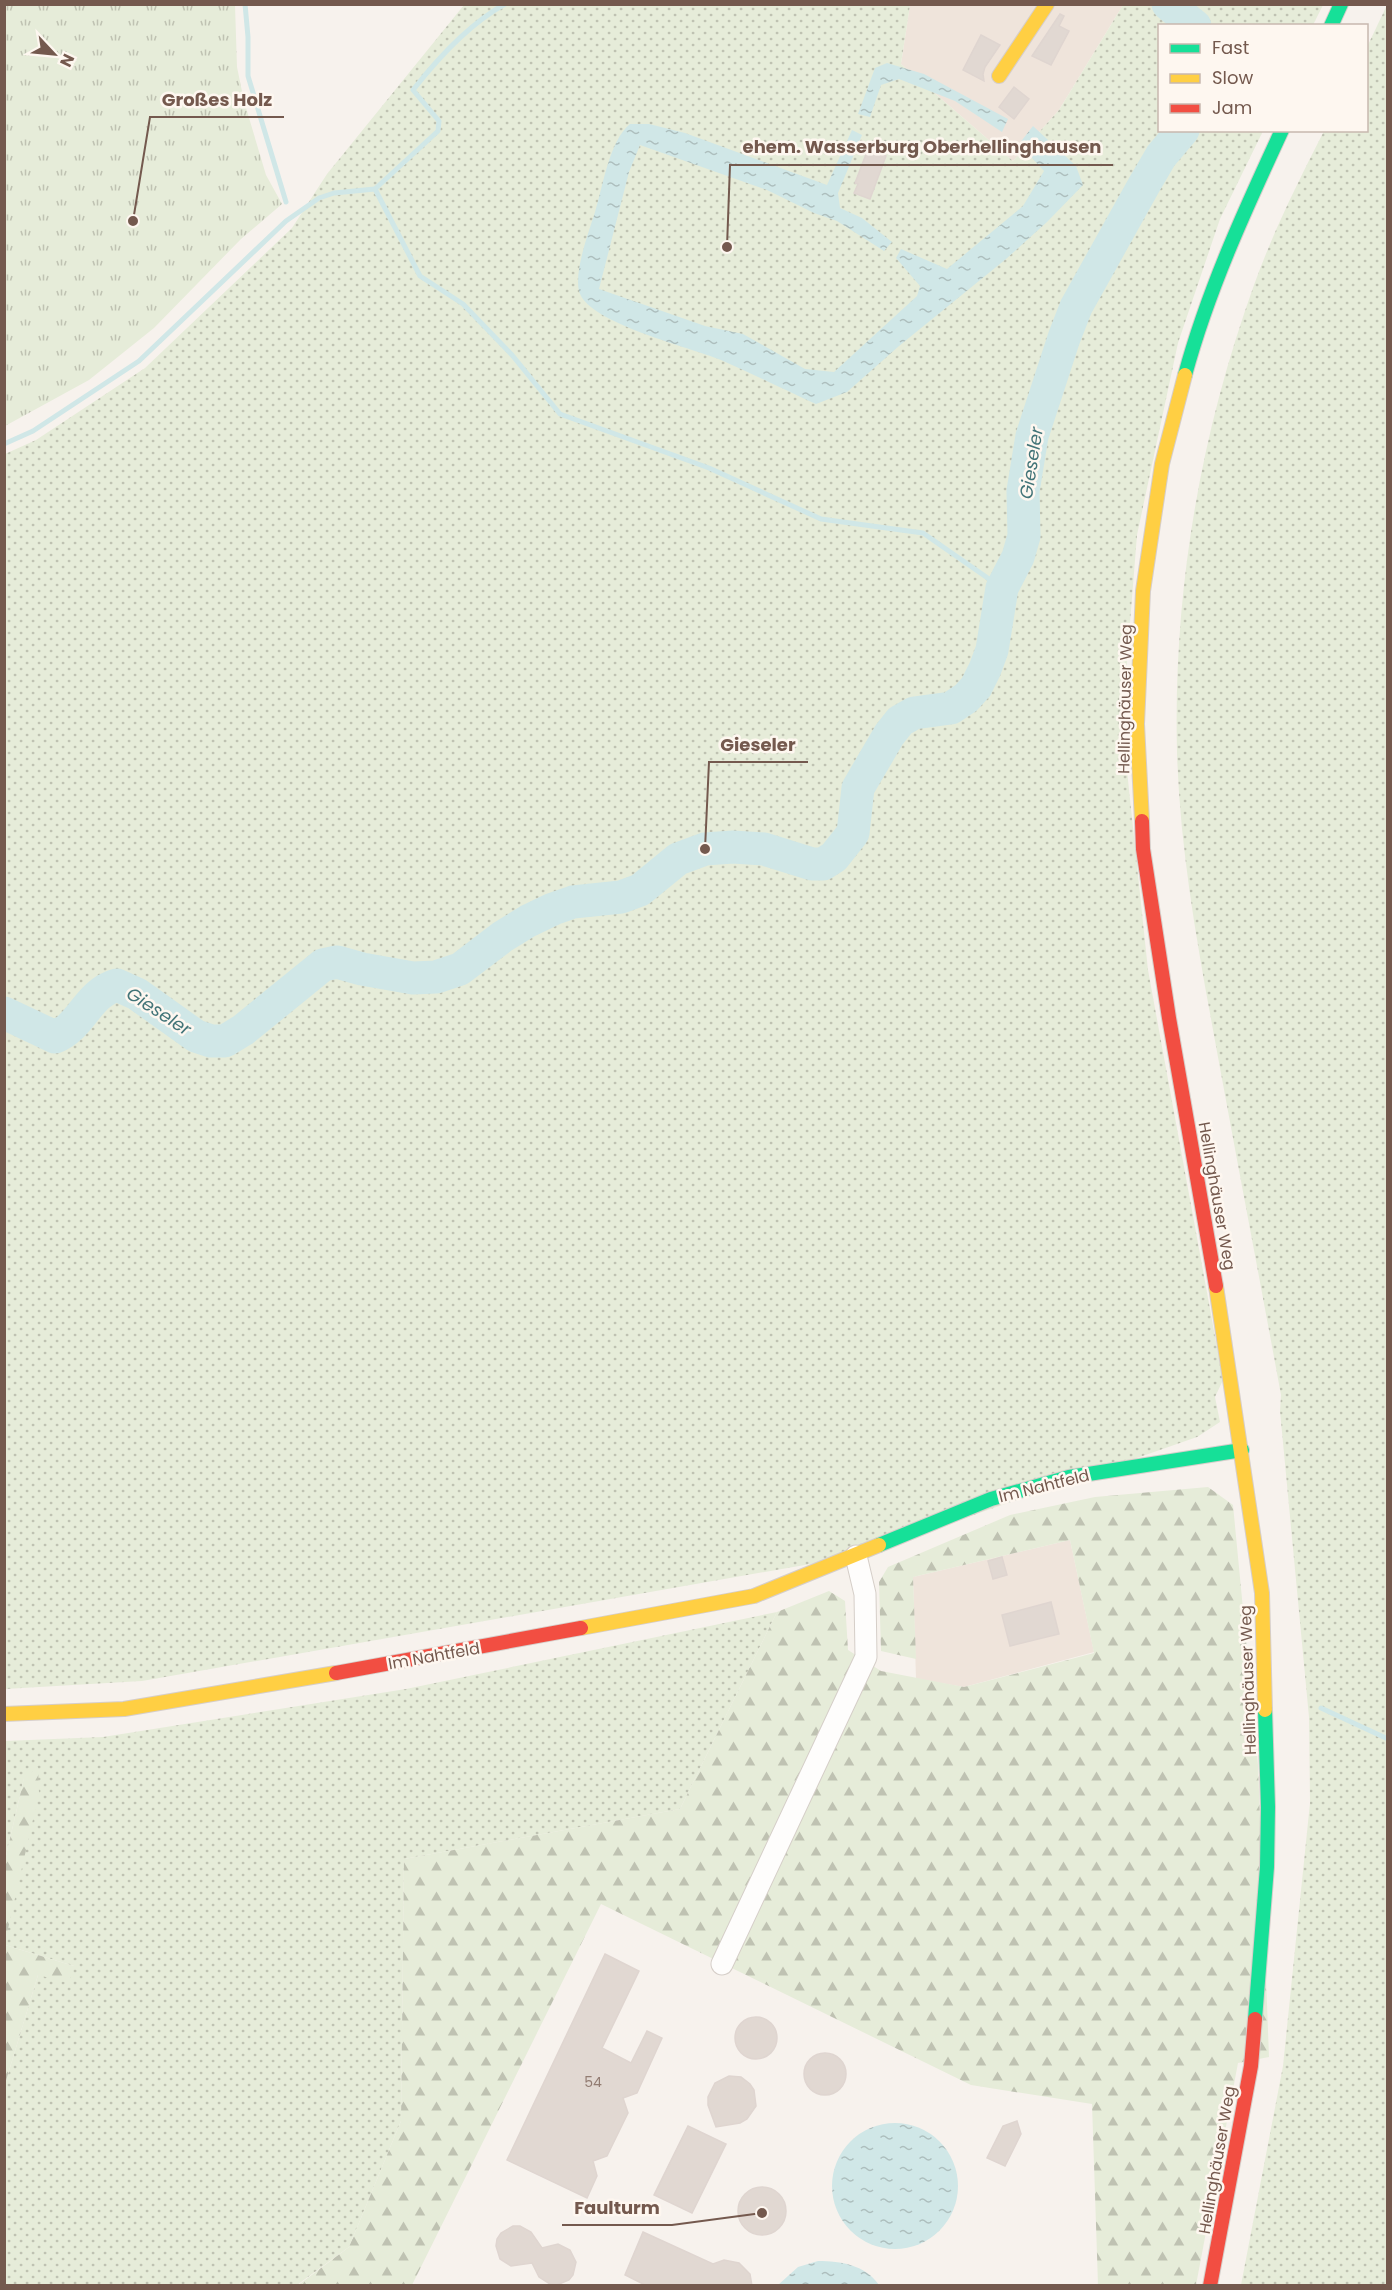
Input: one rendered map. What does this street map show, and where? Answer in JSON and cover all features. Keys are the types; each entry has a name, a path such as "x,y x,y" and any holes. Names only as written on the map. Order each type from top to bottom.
{"street":[{"path":"999,76 1047,4"},
{"path":"1332,24 1341,4"},
{"name":"Hellinghäuser Weg","path":"1210,2286 1251,2066 1267,1867 1268,1807 1262,1593 1218,1298 1169,1018 1143,849 1137,724 1143,591 1162,464 1194,342 1237,226 1281,132"},
{"name":"Im Nahtfeld","path":"4,1714 124,1709 424,1658 754,1596 991,1499 1069,1477 1242,1450"},
{"path":"722,1964 866,1657 865,1594 856,1556"}],"shaded area":[{"path":"910,5 1123,5 1059,110 1013,161 901,64"},
{"path":"1070,1540 1094,1652 964,1687 916,1679 913,1577"}],"green space":[{"path":"5,4 235,5 237,67 244,101 266,175 282,204 241,239 154,328 89,380 5,426"},
{"path":"464,5 910,5 901,64 1013,161 1059,110 1123,5 1323,5 1314,24 1158,24 1158,132 1263,132 1220,219 1178,343 1137,535 1122,723 1148,970 1223,1380 1215,1397 1220,1422 1197,1437 856,1556 142,1681 5,1689 5,454 36,440 145,368 292,228 327,174"},
{"path":"1387,5 1387,2285 1241,2285 1283,2066 1310,1803 1309,1717 1280,1411 1281,1395 1206,990 1182,831 1177,752 1180,633 1185,573 1205,456 1235,342 1269,245 1324,132 1368,132 1368,45"},
{"path":"1208,1487 1233,1505 1258,1765 1269,2057 1238,2063 1196,2285 1098,2285 1092,2104 971,2085 601,1904 412,2285 297,2286 349,2247 401,2121 404,1859 680,1809 777,1612 829,1591 845,1601 848,1650 881,1671 964,1687 1094,1653 1070,1540 913,1577 916,1659 881,1651 879,1582 888,1567 1010,1515 1095,1497"},
{"path":"777,1612 680,1809 404,1859 401,2121 349,2247 297,2285 5,2285 5,2084 38,1975 74,1966 5,1945 24,1778 5,1860 5,1741 103,1737 406,1689"},
{"path":"38,1767 39,1793 5,1942 5,1860 24,1778"},
{"path":"5,1945 74,1966 69,1983 38,1975 5,2084"}],"water":[{"path":"887,63 924,74 1008,119 1002,132 955,101 899,79 881,85 870,117 858,114 875,68"},
{"path":"630,124 649,124 685,133 827,185 852,130 862,135 838,193 840,208 862,218 892,242 884,251 837,221 814,213 767,190 640,145 629,172 599,289 705,326 743,334 805,369 834,372 917,296 920,286 896,258 901,249 947,269 1023,206 1044,171 1019,144 1033,126 1076,166 1083,185 1006,259 899,346 847,392 816,404 721,360 624,326 590,307 581,296 578,278 585,243 612,153 617,141"},
{"path":"895,2123 919,2128 940,2141 953,2162 958,2186 953,2210 940,2231 919,2244 895,2249 871,2244 850,2231 837,2210 832,2186 837,2162 850,2141 871,2128"},
{"path":"818,2261 835,2262 860,2269 879,2285 778,2285 798,2267"}],"building":[{"path":"1060,14 1064,16 1059,26 1069,31 1051,65 1032,56"},
{"path":"981,35 1000,45 985,67 984,81 963,70"},
{"path":"1014,87 1029,99 1014,119 999,107"},
{"path":"868,149 886,156 870,199 854,193 858,184 855,183"},
{"path":"1002,1557 1007,1575 993,1579 988,1561"},
{"path":"1051,1602 1059,1634 1010,1646 1002,1615"},
{"path":"605,1954 639,1971 602,2048 631,2063 647,2031 662,2038 637,2093 623,2098 628,2113 607,2156 593,2161 597,2176 587,2198 507,2160"},
{"path":"756,2017 771,2023 777,2038 771,2053 756,2059 741,2053 735,2038 741,2023"},
{"path":"825,2053 833,2054 840,2059 845,2066 845,2082 840,2089 833,2094 825,2095 817,2094 810,2089 805,2082 804,2074 805,2066 810,2059 817,2054"},
{"path":"729,2076 741,2077 750,2084 754,2090 756,2106 747,2119 740,2123 716,2127 708,2105 708,2097 715,2083"},
{"path":"1017,2121 1021,2134 1005,2166 987,2158 1003,2126"},
{"path":"688,2126 726,2144 692,2213 654,2195"},
{"path":"762,2187 779,2194 786,2211 779,2228 762,2235 745,2228 738,2211 745,2194"},
{"path":"513,2226 520,2226 531,2232 542,2248 558,2244 570,2250 576,2262 573,2275 569,2280 557,2285 550,2284 539,2277 532,2263 511,2266 500,2259 496,2246 497,2239 501,2233"},
{"path":"643,2232 713,2264 724,2260 739,2263 750,2274 752,2286 647,2286 625,2275"}],"waterway":[{"path":"245,4 248,76 286,202"},
{"path":"505,4 479,21 455,42 413,90 439,121 438,131 375,189 420,276 463,304 512,355 560,414 709,468 821,519 923,533 1002,588"},
{"name":"Gieseler","path":"1168,4 1193,24"},
{"name":"Gieseler","path":"4,1013 55,1037 72,1026 99,995 117,985 137,994 196,1036 211,1041 225,1041 243,1030 323,965 337,962 413,978 436,977 460,969 502,937 553,909 573,902 621,897 640,890 678,859 705,849 733,847 764,849 812,864 823,864 834,857 853,833 858,788 889,735 900,721 914,713 951,708 966,698 976,687 985,669 992,650 1002,588 1018,557 1024,536 1023,491 1032,436 1064,338 1076,307 1144,185 1161,156 1181,132"},
{"path":"4,444 33,431 139,361 286,221 319,198 334,193 375,189"},
{"path":"1321,1708 1388,1739"}],"traffic: fast":[{"path":"1332,24 1341,4"},
{"path":"1185,375 1216,281 1281,132"},
{"path":"879,1545 991,1499 1069,1477 1242,1450"},
{"path":"1255,2019 1267,1867 1265,1710"}],"traffic: slow":[{"path":"999,76 1047,4"},
{"path":"1142,821 1137,724 1143,591 1162,464 1185,375"},
{"path":"1216,1286 1262,1593 1265,1710"},
{"path":"581,1628 754,1596 879,1545"},
{"path":"4,1714 124,1709 336,1673"}],"traffic: jam":[{"path":"1142,821 1143,849 1169,1018 1216,1286"},
{"path":"336,1673 581,1628"},
{"path":"1210,2286 1251,2066 1255,2019"}],"place":[{"name":"Großes Holz","path":"133,221"},
{"name":"ehem. Wasserburg Oberhellinghausen","path":"727,247"},
{"name":"Gieseler","path":"705,849"},
{"name":"Faulturm","path":"762,2213"}]}
